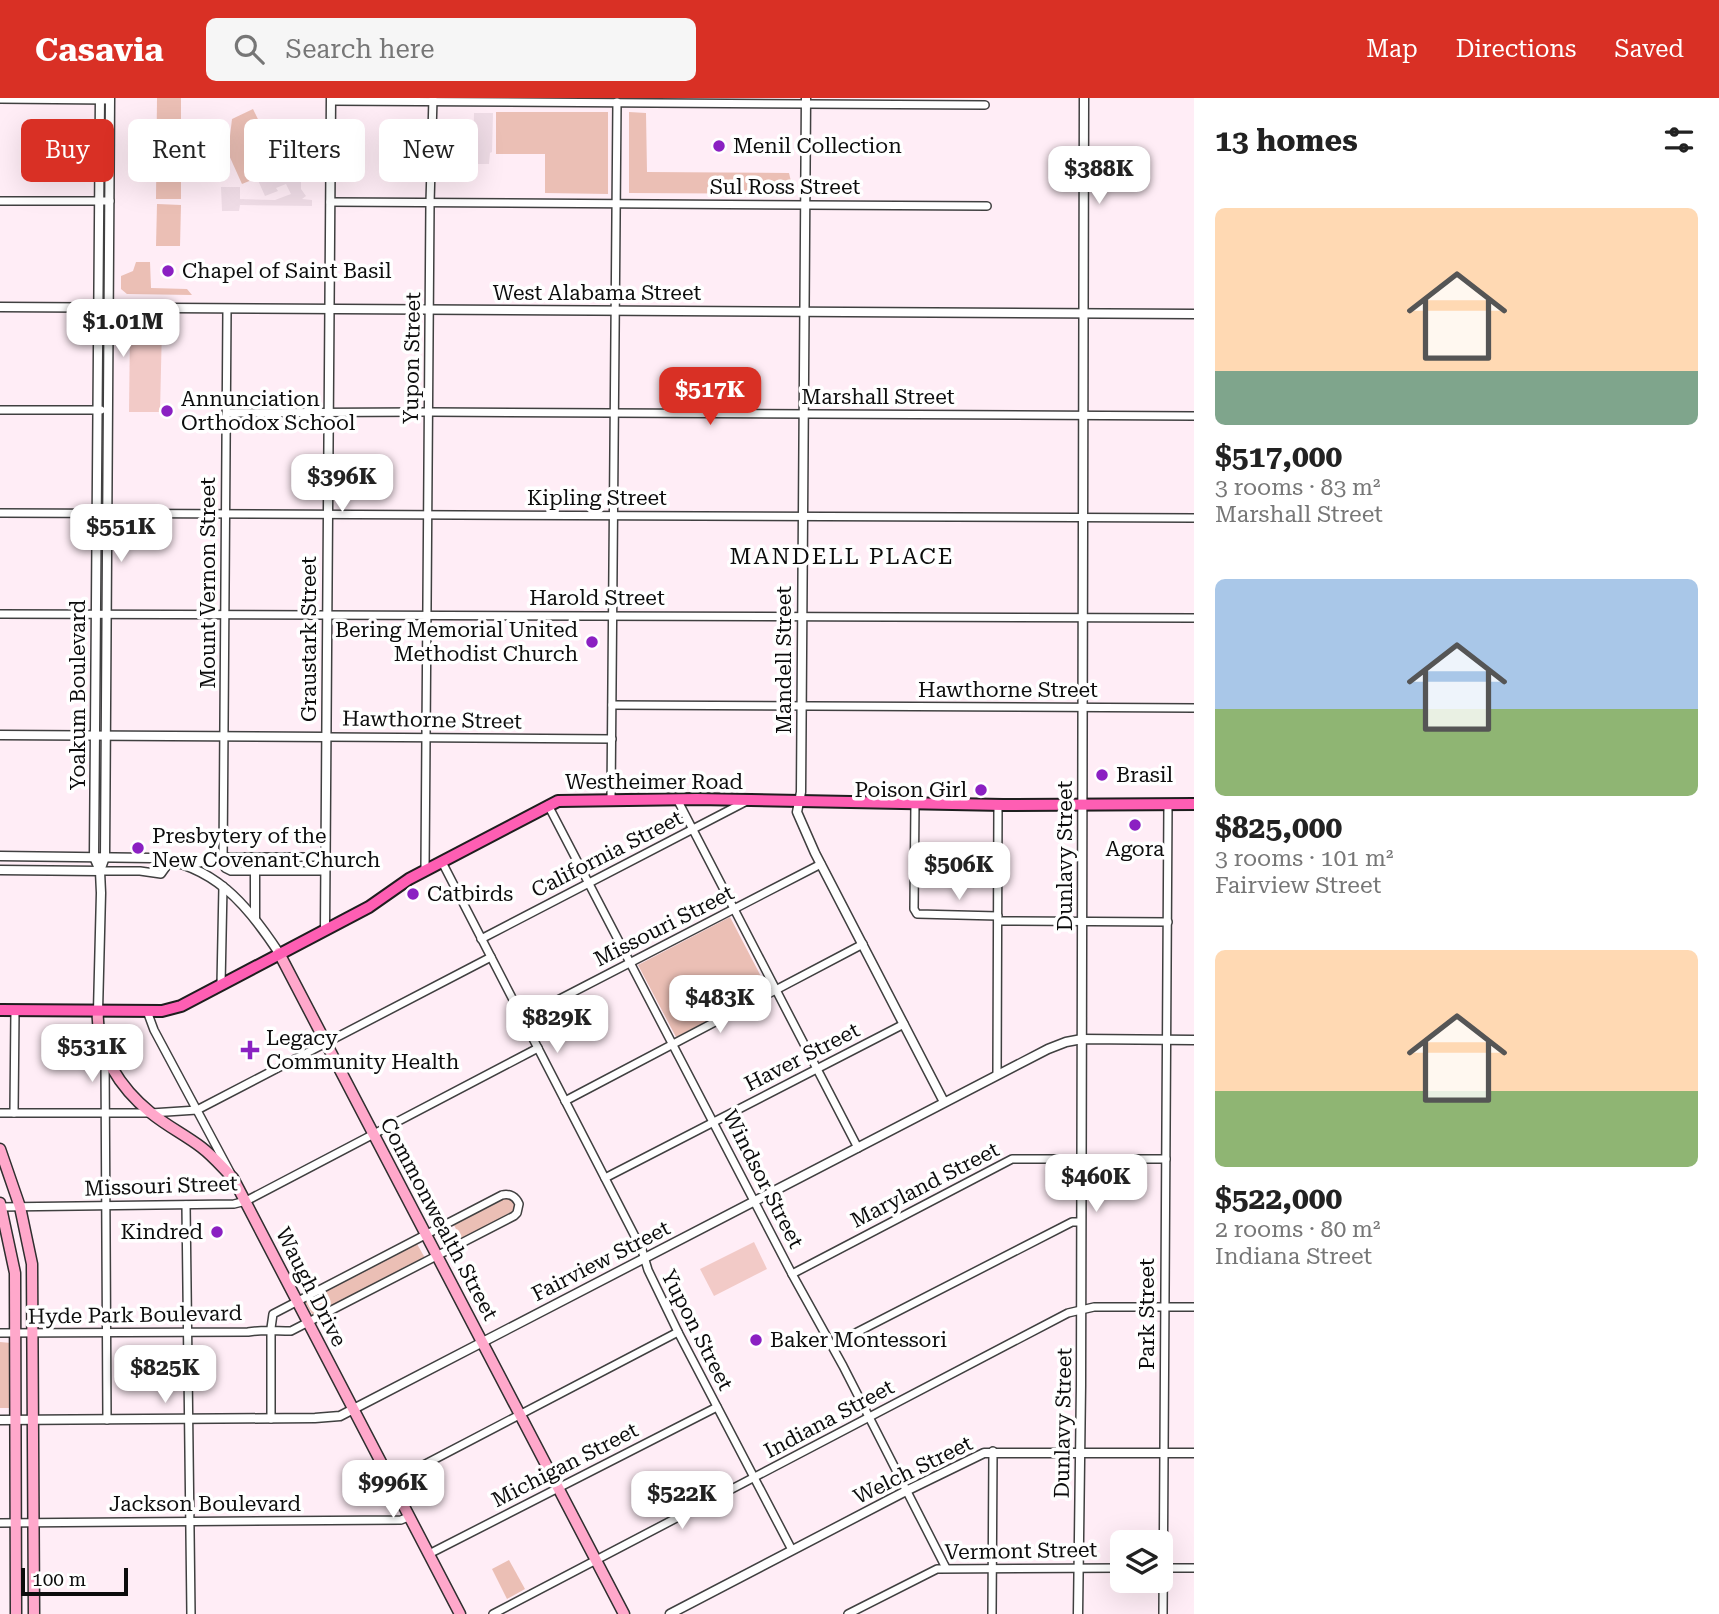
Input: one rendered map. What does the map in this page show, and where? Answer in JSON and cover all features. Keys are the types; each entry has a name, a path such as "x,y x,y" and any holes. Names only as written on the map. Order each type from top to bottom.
{"main road":[{"name":"Westheimer Road","path":"0,1010 172,1010 369,907 425,870 548,805 569,799 998,805 1194,804"},
{"name":"Commonwealth Street","path":"279,953 624,1614"},
{"name":"Waugh Drive","path":"98,1011 97,1025 105,1055 128,1091 151,1113 199,1146 233,1178 459,1614"},
{"path":"0,1149 20,1207 32,1264 34,1614"},
{"path":"1,1206 15,1273 16,1614"}],"street":[{"name":"Dunlavy Street","path":"1078,1614 1082,1158 1084,98"},
{"path":"0,99 110,99"},
{"name":"Yoakum Boulevard","path":"100,99 94,857 100,871"},
{"name":"Yoakum Boulevard","path":"98,1011 100,871 105,857 107,735 110,99"},
{"path":"331,99 806,101 985,105"},
{"name":"Graustark Street","path":"325,929 331,99"},
{"name":"Yupon Street","path":"425,870 433,99"},
{"name":"Mandell Street","path":"806,101 806,312 797,812 821,864 944,1102"},
{"path":"611,799 617,102"},
{"path":"0,201 110,201"},
{"name":"Sul Ross Street","path":"330,202 987,205"},
{"name":"West Alabama Street","path":"0,307 1194,314"},
{"name":"Mount Vernon Street","path":"223,857 227,309"},
{"path":"0,410 108,411"},
{"name":"Marshall Street","path":"227,413 1194,416"},
{"name":"Kipling Street","path":"0,513 1194,518"},
{"name":"Harold Street","path":"0,614 1194,618"},
{"name":"Hawthorne Street","path":"612,705 1194,708"},
{"name":"Hawthorne Street","path":"0,736 612,739"},
{"path":"677,799 858,1148"},
{"name":"California Street","path":"481,939 748,800"},
{"path":"915,803 914,909 921,915 1082,922 1168,922"},
{"name":"Park Street","path":"1163,1530 1168,804"},
{"name":"Windsor Street","path":"548,805 870,1417 946,1568"},
{"path":"997,1075 998,805"},
{"path":"0,856 161,859 191,865 223,857 325,857"},
{"path":"223,857 225,868 230,871 325,872"},
{"path":"0,870 140,871 161,874 166,867 161,859"},
{"name":"Yupon Street","path":"442,862 605,1178 678,1332 792,1550"},
{"name":"Missouri Street","path":"523,1018 821,864"},
{"name":"Commonwealth Street","path":"191,865 223,886 256,921 279,953"},
{"path":"255,871 256,921"},
{"path":"221,985 223,886"},
{"path":"565,1101 863,944"},
{"path":"0,1113 151,1113 197,1110 491,957"},
{"path":"14,1113 15,1010"},
{"path":"147,1011 233,1178"},
{"name":"Haver Street","path":"605,1178 904,1024"},
{"name":"Fairview Street","path":"0,1420 330,1418 353,1410 1048,1049 1082,1039 1194,1040"},
{"name":"Missouri Street","path":"1,1206 186,1205 234,1204 246,1201 538,1048"},
{"path":"105,1055 107,1420"},
{"name":"Maryland Street","path":"792,1273 1012,1159 1166,1159"},
{"name":"Hyde Park Boulevard","path":"0,1333 248,1332 271,1328 291,1331 514,1216 519,1209 517,1200 511,1195 502,1195 273,1314 271,1328"},
{"path":"186,1205 191,1614"},
{"path":"832,1345 1072,1222 1081,1222"},
{"name":"Indiana Street","path":"493,1614 1081,1308 1194,1307"},
{"path":"271,1328 271,1419"},
{"path":"391,1482 678,1332"},
{"name":"Michigan Street","path":"429,1555 717,1407"},
{"path":"992,1614 993,1451"},
{"name":"Welch Street","path":"670,1614 906,1491 993,1451 1194,1452"},
{"name":"Jackson Boulevard","path":"0,1523 401,1520 408,1517"},
{"name":"Vermont Street","path":"848,1614 929,1572 946,1568 1110,1568"},
{"path":"1173,1568 1194,1568"},
{"name":"Park Street","path":"1163,1593 1163,1614"}],"shaded area":[{"path":"157,98 181,98 181,119 157,119"},
{"path":"253,109 258,119 244,119 244,182 247,182 242,184 230,157 232,119"},
{"path":"496,112 608,112 608,194 545,193 545,154 496,154"},
{"path":"629,112 646,113 647,172 789,173 794,194 629,193"},
{"path":"474,113 493,113 489,164 478,164 478,119 474,119"},
{"path":"156,182 181,182 181,199 156,199"},
{"path":"259,182 301,182 301,189 306,196 302,199 312,200 312,206 240,205 239,211 222,211 221,187 240,187 240,199 275,200 291,194 286,184 276,188 278,191 265,196"},
{"path":"157,204 181,205 180,246 156,246"},
{"path":"136,262 150,262 151,288 187,289 192,295 127,294 121,289 121,276 133,271"},
{"path":"130,325 162,326 160,412 129,412"},
{"path":"730,917 768,990 676,1037 638,965"},
{"path":"508,1197 513,1199 516,1205 512,1212 461,1239 454,1225"},
{"path":"754,1242 767,1269 714,1296 700,1269"},
{"path":"417,1244 425,1258 313,1316 305,1302"},
{"path":"0,1342 11,1343 11,1408 0,1408"},
{"path":"509,1560 525,1589 507,1599 492,1569"}],"place":[{"name":"Menil Collection","path":"719,146"},
{"name":"Chapel of Saint Basil","path":"168,271"},
{"name":"Annunciation Orthodox School","path":"167,411"},
{"name":"Bering Memorial United Methodist Church","path":"592,642"},
{"name":"Brasil","path":"1102,775"},
{"name":"Poison Girl","path":"981,790"},
{"name":"Agora","path":"1135,825"},
{"name":"Presbytery of the New Covenant Church","path":"138,848"},
{"name":"Catbirds","path":"413,894"},
{"name":"Legacy Community Health","path":"250,1050"},
{"name":"Kindred","path":"217,1232"},
{"name":"Baker Montessori","path":"756,1340"}],"district":[{"name":"MANDELL PLACE","path":"842,556"}]}
